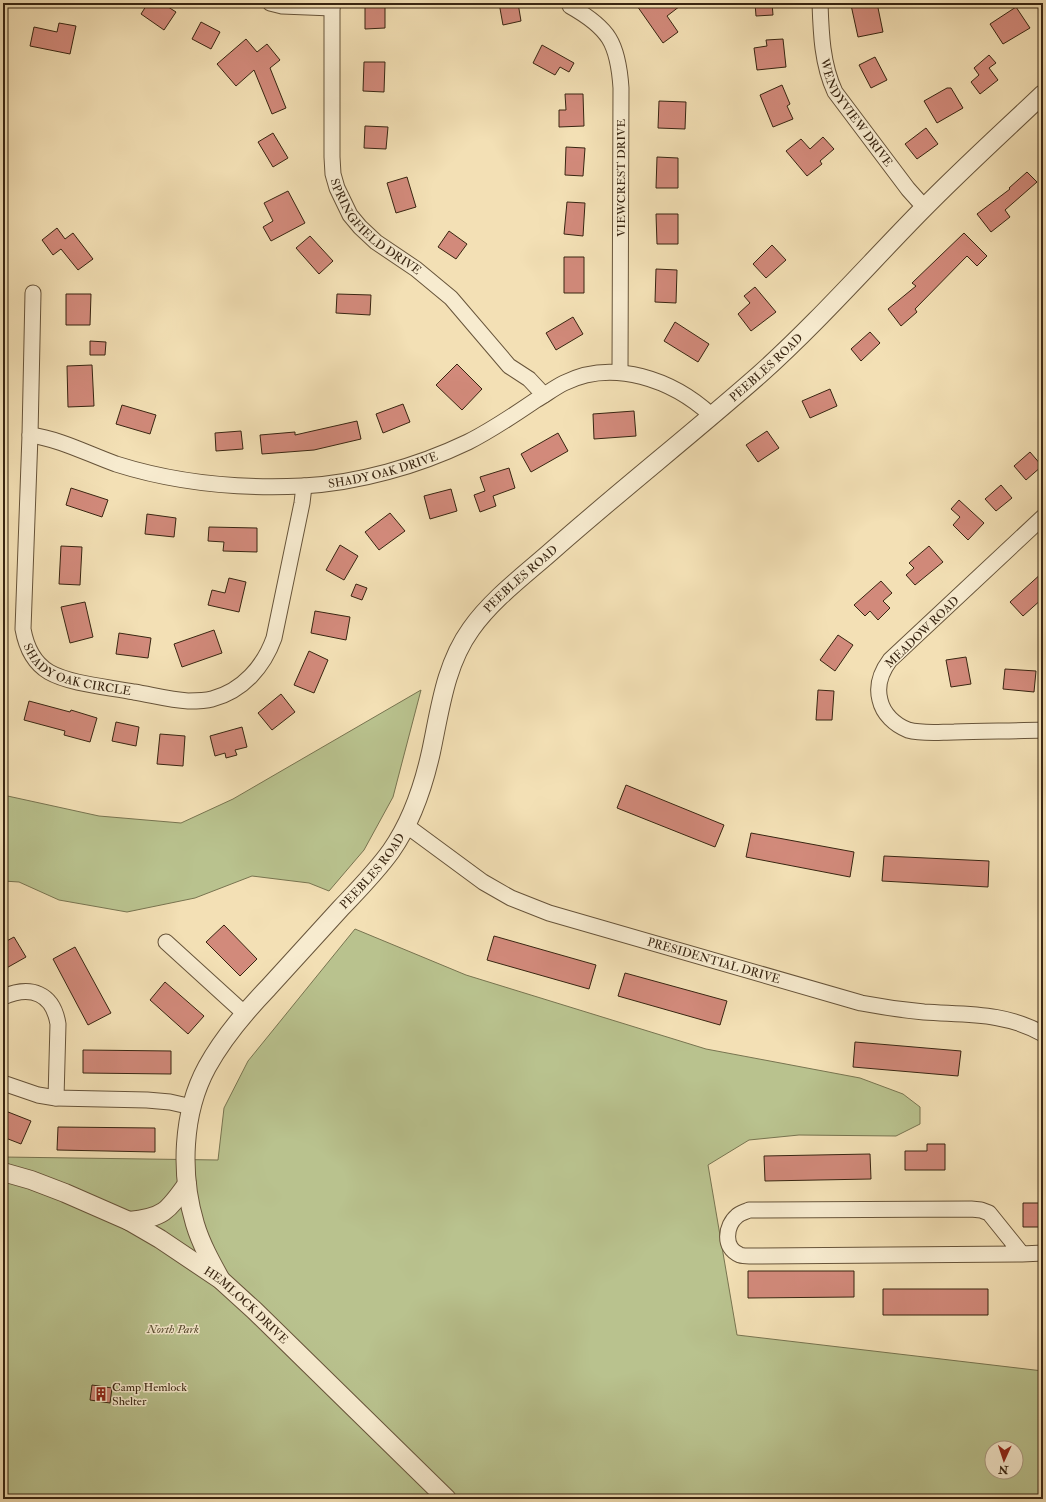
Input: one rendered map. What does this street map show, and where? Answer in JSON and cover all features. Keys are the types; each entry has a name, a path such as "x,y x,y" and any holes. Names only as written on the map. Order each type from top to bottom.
{"street":[{"path":"270,3 282,6 332,5"},
{"name":"WENDYVIEW DRIVE","path":"820,3 824,58 829,79 835,92 908,189 925,208"},
{"name":"SPRINGFIELD DRIVE","path":"332,5 333,174 336,188 350,215 367,235 416,269 451,298 509,366 529,379 544,395"},
{"name":"VIEWCREST DRIVE","path":"570,6 593,19 601,27 612,43 619,63 621,88 620,372"},
{"name":"PEEBLES ROAD","path":"221,1280 202,1243 195,1224 187,1184 187,1129 200,1082 206,1068 244,1013 373,874 407,826 417,802 425,776 448,674 461,644 469,631 491,605 575,530 758,376 807,331 925,208 996,137 1043,94"},
{"name":"SHADY OAK CIRCLE","path":"33,293 30,435 23,618 24,638 33,656 48,671 67,679 188,701 213,699 238,687 256,671 263,661 274,638 304,486"},
{"name":"SHADY OAK DRIVE","path":"30,435 48,438 116,464 174,479 236,486 304,486 346,481 374,475 434,456 467,442 497,426 564,382 599,372 620,372 644,377 668,386 702,406 711,415"},
{"name":"MEADOW ROAD","path":"1043,517 890,660 881,675 878,693 888,716 909,730 944,732 1043,730"},
{"name":"PRESIDENTIAL DRIVE","path":"407,826 483,882 511,898 567,919 861,1003 903,1010 998,1017 1014,1021 1043,1034"},
{"path":"166,942 244,1013"},
{"path":"3,997 14,992 24,991 36,993 46,998 53,1004 57,1014 58,1024 56,1098"},
{"path":"3,1083 38,1095 56,1098 147,1100 170,1102 192,1107"},
{"name":"HEMLOCK DRIVE","path":"3,1172 65,1192 129,1221 160,1239 221,1280 447,1499"},
{"path":"129,1221 155,1217 164,1212 171,1206 187,1184"},
{"path":"1022,1254 989,1213 976,1210 749,1210 738,1215 732,1221 728,1227 727,1233 730,1247 740,1255 749,1256 1022,1254 1043,1253"}],"green space":[{"path":"421,690 393,797 364,850 329,891 309,883 252,876 195,898 127,912 59,900 19,882 3,881 3,795 99,816 181,823 233,799"},
{"name":"North Park","path":"355,929 466,975 706,1049 860,1078 903,1094 920,1107 920,1124 896,1136 799,1135 749,1140 708,1165 737,1335 1043,1371 1043,1499 3,1499 3,1157 218,1160 224,1108 248,1061"}],"building":[{"path":"148,3 162,3 176,12 164,30 141,14"},
{"path":"365,3 385,3 385,28 365,29"},
{"path":"499,3 518,3 521,21 503,25"},
{"path":"635,3 684,3 667,16 678,32 663,43"},
{"path":"755,3 772,3 773,15 756,16"},
{"path":"859,3 877,3 883,32 858,37 851,5"},
{"path":"1016,7 1030,28 1003,44 990,24"},
{"path":"201,22 220,32 211,49 192,39"},
{"path":"59,23 76,26 70,54 30,46 34,27 57,32"},
{"path":"246,39 257,52 267,44 280,60 270,68 286,108 272,114 254,70 236,86 217,64"},
{"path":"783,39 786,67 757,70 754,48 767,46 766,40"},
{"path":"542,45 574,63 569,72 560,67 555,75 533,63"},
{"path":"989,55 996,63 989,68 998,80 980,94 971,82 979,75 974,68"},
{"path":"875,57 887,80 871,88 859,65"},
{"path":"364,62 385,62 384,92 363,91"},
{"path":"782,85 790,104 787,106 793,119 773,127 760,95"},
{"path":"947,88 951,88 963,108 937,123 924,101"},
{"path":"565,94 583,94 584,126 559,127 559,110 566,110"},
{"path":"659,101 686,102 685,129 658,128"},
{"path":"365,126 388,127 386,149 364,148"},
{"path":"926,128 938,144 917,159 905,144"},
{"path":"273,133 288,158 273,167 258,142"},
{"path":"823,137 834,149 820,161 822,164 807,176 786,151 801,139 810,149"},
{"path":"566,147 585,148 583,176 565,175"},
{"path":"657,157 678,158 678,188 656,188"},
{"path":"1027,172 1037,182 1005,210 1010,217 991,232 977,214 1010,189 1009,188"},
{"path":"407,177 416,207 396,213 387,183"},
{"path":"288,191 305,223 271,241 263,227 273,221 264,203"},
{"path":"567,202 585,203 583,236 564,234"},
{"path":"656,214 678,214 678,244 657,244"},
{"path":"57,228 65,239 73,233 93,259 78,270 61,249 53,255 42,240"},
{"path":"449,231 467,244 456,259 438,247"},
{"path":"964,233 987,256 977,266 967,256 915,309 917,312 901,326 888,309 916,286 912,283"},
{"path":"310,236 333,261 319,274 296,248"},
{"path":"772,245 786,260 766,278 753,264"},
{"path":"564,257 584,257 584,293 564,293"},
{"path":"656,269 677,270 676,303 655,302"},
{"path":"755,287 776,312 751,331 738,314 750,303 744,296"},
{"path":"66,294 91,294 90,325 66,325"},
{"path":"337,294 371,295 370,315 336,313"},
{"path":"573,317 583,334 556,350 546,333"},
{"path":"675,322 709,344 698,362 664,341"},
{"path":"870,332 880,343 861,361 851,349"},
{"path":"90,341 106,342 105,355 90,355"},
{"path":"457,364 482,389 462,410 436,385"},
{"path":"92,365 94,406 68,407 67,366"},
{"path":"830,389 837,406 810,418 802,401"},
{"path":"403,404 410,422 383,433 376,414"},
{"path":"122,405 156,415 150,434 116,424"},
{"path":"634,411 636,436 594,439 593,414"},
{"path":"357,421 361,439 314,450 262,454 260,435 295,432 295,435"},
{"path":"241,431 243,449 216,451 215,433"},
{"path":"767,431 779,448 758,462 746,445"},
{"path":"558,433 568,451 531,472 521,454"},
{"path":"1030,452 1042,466 1026,480 1014,466"},
{"path":"509,468 515,488 493,496 496,506 480,512 474,495 485,491 480,477"},
{"path":"1001,485 1012,498 996,511 985,499"},
{"path":"71,488 108,500 102,517 66,505"},
{"path":"451,489 457,511 430,519 424,496"},
{"path":"959,500 984,523 968,540 953,525 960,517 951,509"},
{"path":"390,513 405,531 379,550 365,532"},
{"path":"147,514 176,518 174,537 145,534"},
{"path":"209,527 257,528 257,552 223,551 224,542 208,541"},
{"path":"340,545 358,556 344,580 326,570"},
{"path":"61,546 82,547 80,585 59,584"},
{"path":"929,546 943,562 915,585 906,575 914,568 909,563"},
{"path":"1043,572 1043,598 1023,616 1010,602"},
{"path":"229,578 246,582 239,612 208,605 212,590 225,593"},
{"path":"881,581 892,593 883,601 890,608 878,620 870,611 865,616 854,605"},
{"path":"356,584 367,588 362,600 351,596"},
{"path":"85,602 93,637 70,643 61,607"},
{"path":"315,611 350,617 346,640 311,633"},
{"path":"214,630 222,653 182,667 174,644"},
{"path":"119,633 151,638 148,658 116,654"},
{"path":"838,635 853,645 835,671 820,660"},
{"path":"309,651 328,660 314,693 294,685"},
{"path":"966,657 971,684 951,687 946,660"},
{"path":"1005,669 1036,671 1034,692 1003,689"},
{"path":"818,690 834,691 832,720 816,720"},
{"path":"281,694 295,712 272,730 258,713"},
{"path":"29,701 70,712 71,710 97,718 90,742 64,735 65,731 24,720"},
{"path":"116,722 139,727 136,746 112,741"},
{"path":"242,727 247,747 235,750 237,755 226,758 225,753 215,756 210,736"},
{"path":"160,734 185,736 183,766 157,764"},
{"path":"626,785 724,825 715,847 617,808"},
{"path":"751,833 854,852 850,877 746,857"},
{"path":"884,856 989,861 988,887 882,881"},
{"path":"224,925 257,959 240,976 206,942"},
{"path":"494,936 596,965 589,989 487,960"},
{"path":"14,937 26,957 3,970 3,943"},
{"path":"75,947 111,1013 88,1025 53,959"},
{"path":"625,973 727,1001 720,1025 618,996"},
{"path":"165,982 204,1016 188,1034 150,1000"},
{"path":"855,1042 961,1051 958,1076 853,1067"},
{"path":"83,1050 171,1051 171,1074 83,1073"},
{"path":"3,1110 31,1121 21,1144 3,1137"},
{"path":"58,1127 155,1128 155,1152 57,1150"},
{"path":"927,1144 945,1144 945,1170 905,1170 905,1151 927,1151"},
{"path":"870,1154 871,1179 765,1181 764,1156"},
{"path":"1023,1203 1043,1203 1043,1227 1023,1227"},
{"path":"748,1271 854,1271 854,1297 748,1298"},
{"path":"883,1289 988,1289 988,1315 883,1315"},
{"name":"Camp Hemlock Shelter","path":"92,1385 112,1388 110,1403 90,1400"}],"place":[{"name":"Camp Hemlock Shelter","path":"101,1394"}]}
